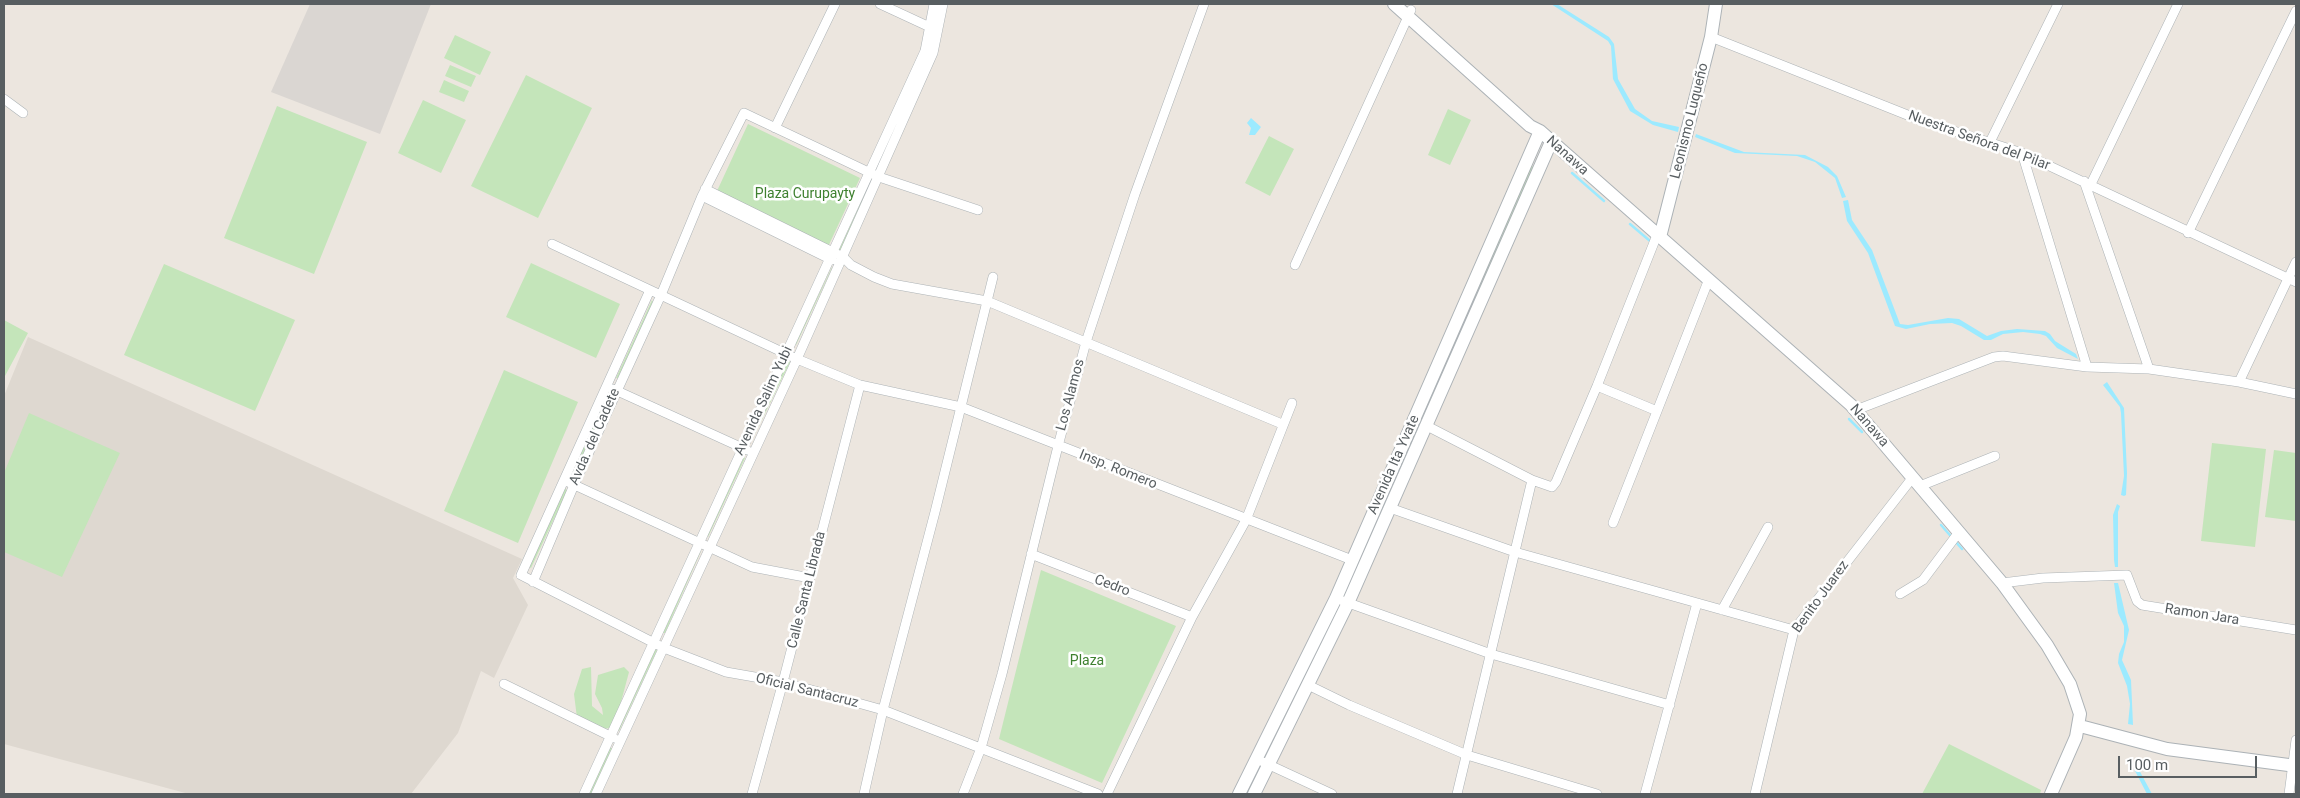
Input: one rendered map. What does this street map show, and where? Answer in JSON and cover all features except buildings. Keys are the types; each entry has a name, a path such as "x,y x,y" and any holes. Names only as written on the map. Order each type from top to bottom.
{"street":[{"path":"835,4 775,128 879,177 978,210"},
{"path":"880,4 934,29"},
{"name":"Avenida Salim Yubi","path":"596,794 797,359 933,53 934,4"},
{"name":"Avenida Salim Yubi","path":"584,794 925,51 943,4"},
{"name":"Los Alamos","path":"963,794 981,748 1086,342 1135,194 1204,4"},
{"name":"Nanawa","path":"1394,4 1408,9 1534,121 1538,130 1856,410 2002,583 2047,645 2070,684 2080,714 2080,726"},
{"name":"Leonismo Luqueño","path":"1658,236 1711,37 1716,4"},
{"path":"1990,142 2058,4"},
{"path":"2149,369 2088,182 2178,4"},
{"path":"1295,265 1408,9"},
{"path":"2188,233 2296,11"},
{"name":"Nuestra Señora del Pilar","path":"1711,37 1920,120 2022,154 2088,182 2188,233 2292,280"},
{"path":"4,99 24,113"},
{"name":"Avda. del Cadete","path":"533,582 574,485 661,295 704,192 744,112 775,128"},
{"name":"Avenida Ita Yvate","path":"1239,794 1336,598 1538,130"},
{"name":"Avenida Ita Yvate","path":"1254,794 1348,603 1552,142"},
{"path":"2022,154 2087,367"},
{"path":"704,192 892,284 987,302 1282,424"},
{"path":"1426,426 1532,480 1552,487 1556,482 1597,386 1658,236"},
{"name":"Insp. Romero","path":"552,244 797,359 860,385 961,407 1352,560"},
{"path":"2239,382 2292,280 2296,262"},
{"path":"864,794 883,710 993,277"},
{"path":"1613,523 1709,279"},
{"path":"1471,289 1483,295"},
{"path":"650,290 564,480 698,544 752,567 810,578"},
{"path":"1856,410 1994,357 2015,356 2087,367 2149,369 2239,382 2296,394"},
{"name":"Calle Santa Librada","path":"752,794 860,385"},
{"path":"606,386 754,453"},
{"path":"1597,386 1657,411"},
{"path":"1107,794 1192,617 1246,520 1282,424 1292,403"},
{"path":"1404,441 1417,447"},
{"path":"1917,481 1995,456"},
{"name":"Oficial Santacruz","path":"564,480 521,575 664,648 726,672 783,682 883,710 1098,794"},
{"path":"1457,794 1532,480"},
{"name":"Benito Juarez","path":"1755,794 1794,630 1917,481"},
{"path":"1390,508 1515,552 1794,630"},
{"path":"1722,610 1768,527"},
{"path":"1900,594 1923,580 1959,532"},
{"name":"Cedro","path":"1031,554 1192,617"},
{"name":"Ramon Jara","path":"2002,583 2043,578 2128,575 2136,601 2142,605 2296,630"},
{"path":"1336,598 1491,654 1670,705"},
{"path":"1645,794 1696,603"},
{"path":"504,684 621,742"},
{"path":"1308,684 1349,706 1467,755 1566,790 1597,794"},
{"path":"2051,794 2080,726 2166,749 2294,766"},
{"path":"2289,794 2296,740"},
{"path":"1256,759 1332,794"}],"shaded area":[{"path":"310,4 431,4 380,134 271,92"},
{"path":"28,337 522,559 513,578 528,605 494,678 481,671 458,733 411,794 189,794 4,744 4,396"}],"green space":[{"path":"455,35 491,52 480,75 444,58"},
{"path":"450,65 476,76 471,87 445,76"},
{"path":"526,75 592,108 538,218 471,186"},
{"path":"444,80 469,91 464,102 439,92"},
{"path":"423,100 466,120 441,173 398,153"},
{"path":"277,106 367,142 314,274 224,238"},
{"path":"1448,109 1471,120 1450,165 1428,155"},
{"name":"Plaza Curupayty","path":"748,124 860,178 827,249 717,191"},
{"path":"1269,136 1294,149 1270,196 1245,183"},
{"path":"1531,166 1534,167 1417,432 1415,431"},
{"path":"872,181 840,253 838,252"},
{"path":"531,263 620,304 596,358 506,317"},
{"path":"164,264 295,320 255,411 124,355"},
{"path":"832,268 796,345 795,344"},
{"path":"652,300 653,302 618,378 616,378"},
{"path":"4,320 28,333 5,376 4,375"},
{"path":"788,361 790,362 752,440 752,439"},
{"path":"504,370 578,402 518,543 444,511"},
{"path":"607,394 610,396 572,478 570,476"},
{"path":"29,413 120,453 62,577 4,552 4,473"},
{"path":"2212,443 2266,449 2255,547 2201,541"},
{"path":"2274,450 2296,453 2296,521 2265,517"},
{"path":"745,458 708,537 707,535"},
{"path":"1404,461 1345,593 1401,462"},
{"path":"565,488 567,491 531,568 529,567"},
{"path":"700,552 665,633 663,633"},
{"name":"Plaza","path":"1041,570 1176,626 1102,783 999,739"},
{"path":"655,649 657,650 619,731 618,730"},
{"path":"591,667 592,706 603,715 602,708 595,694 598,675 624,667 629,672 617,717 610,728 602,729 577,718 574,694 582,669"},
{"path":"1949,744 2041,790 2040,794 1922,794"},
{"path":"610,748 612,748 591,794 589,794"}],"water":[{"path":"1551,4 1557,4 1609,37 1614,44 1618,79 1635,109 1652,121 1679,127 1678,132 1653,125 1630,111 1613,79 1611,46 1608,41"},
{"path":"1251,118 1261,127 1255,135 1249,135 1251,128 1247,123"},
{"path":"1696,134 1744,152 1805,155 1828,167 1837,176 1846,197 1842,198 1835,178 1815,162 1797,156 1735,153 1695,137"},
{"path":"1848,200 1852,220 1872,250 1900,324 1908,325 1948,318 1959,319 1987,336 2001,331 2017,329 2045,331 2055,341 2076,354 2078,359 2057,348 2046,336 2040,334 2023,332 2003,334 1991,340 1984,340 1961,326 1952,323 1930,324 1906,329 1895,326 1868,253 1847,221 1843,201"},
{"path":"2107,382 2124,408 2127,473 2126,495 2124,496 2121,495 2124,476 2121,413 2120,407 2103,385"},
{"path":"2117,504 2120,506 2118,512 2118,567 2115,567 2113,515"},
{"path":"2114,583 2118,583 2129,630 2122,660 2131,680 2133,725 2128,724 2130,704 2127,686 2118,663 2119,654 2124,642 2124,626 2118,613"},
{"path":"2138,768 2152,794 2147,794 2134,769"}],"waterway":[{"path":"1572,173 1604,201"},
{"path":"1630,224 1650,241"},
{"path":"1849,419 1862,432"},
{"path":"1941,525 1962,549"}]}
